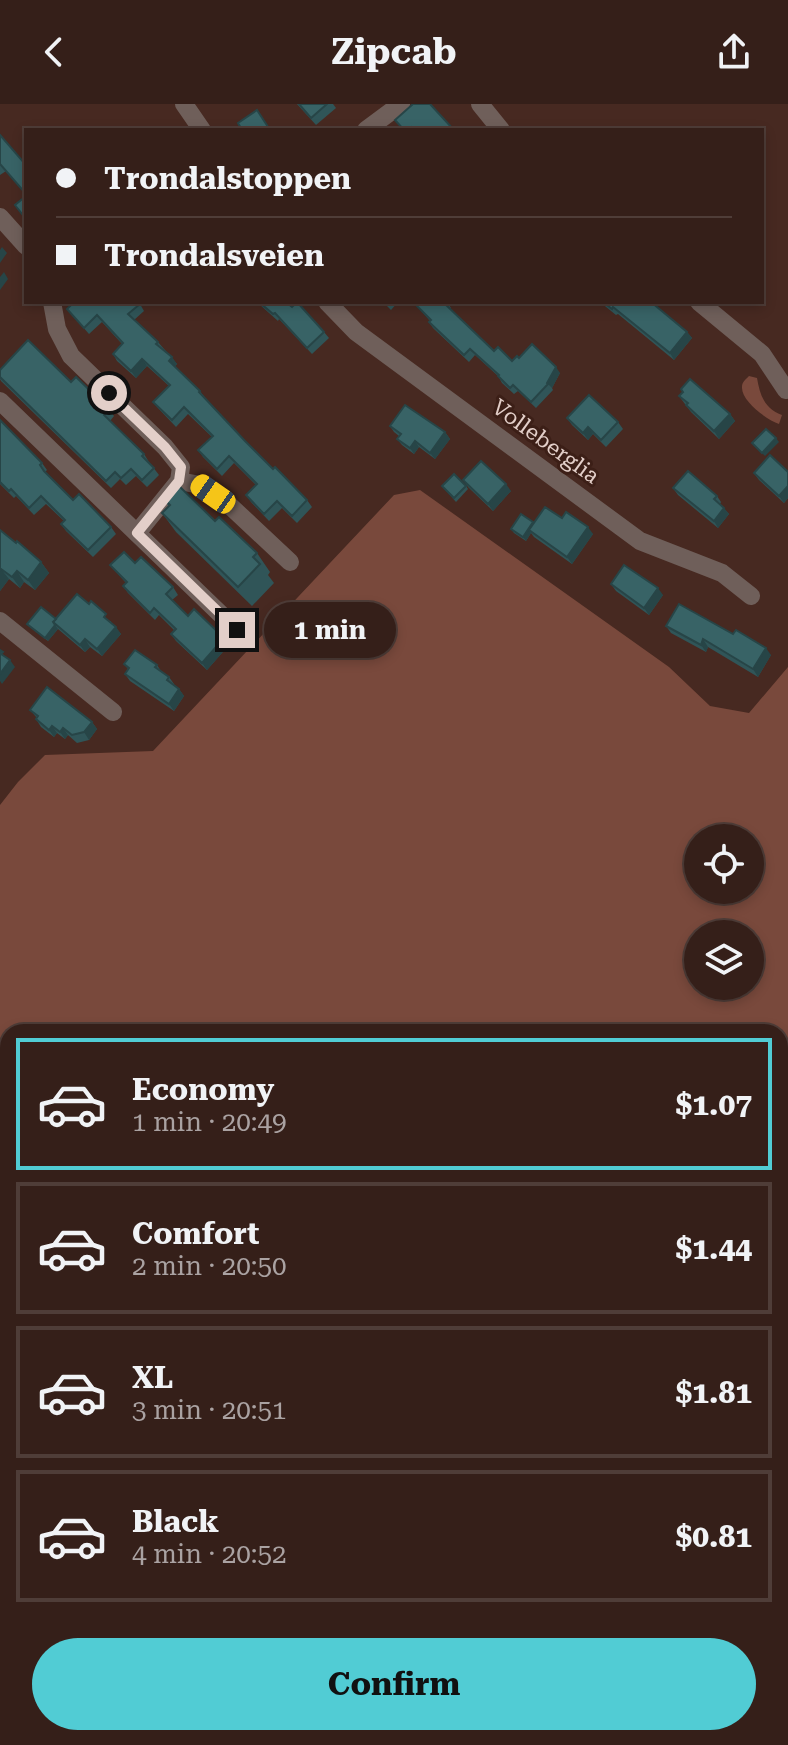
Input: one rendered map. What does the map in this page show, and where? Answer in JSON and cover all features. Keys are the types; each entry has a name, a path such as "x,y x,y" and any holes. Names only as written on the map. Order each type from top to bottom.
{"street":[{"path":"184,104 201,128"},
{"path":"369,128 401,104"},
{"path":"480,104 499,128"},
{"path":"0,217 24,244"},
{"path":"52,304 57,329 71,356 165,447 181,467 179,481 137,533"},
{"name":"Volleberglia","path":"329,304 365,338 640,541 722,573 751,596"},
{"path":"701,304 762,354 786,390"},
{"path":"0,401 237,630"},
{"path":"179,481 200,485 227,503 290,562"},
{"path":"0,621 113,712"}],"shaded area":[{"path":"749,376 757,378 767,405 782,415 779,424 762,414 746,398 742,385"},
{"path":"420,490 669,667 710,706 749,713 788,667 788,1024 0,1024 0,805 45,755 153,751 394,495"}],"building":[{"path":"299,104 327,104 311,118"},
{"path":"413,104 430,104 452,128 402,128 395,120"},
{"path":"257,110 269,128 241,128 238,123"},
{"path":"0,135 24,163 24,192 0,164"},
{"path":"24,198 24,216 15,205"},
{"path":"72,304 140,304 128,314 172,357 169,361 245,441 307,500 292,516 277,501 264,514 246,495 257,484 229,456 217,469 198,450 213,436 184,407 172,420 153,402 170,385 142,359 131,371 113,354 123,343 97,315 84,328 67,309"},
{"path":"261,304 288,304 292,307 299,304 324,332 307,348"},
{"path":"445,304 494,351 498,347 512,361 532,344 556,367 548,384 531,402 513,385 510,388 470,349 464,355 429,322 431,320 417,306"},
{"path":"606,304 653,304 687,332 670,353"},
{"path":"28,340 71,382 76,377 109,409 104,415 154,468 142,480 131,469 121,478 115,472 106,481 0,377 0,370"},
{"path":"690,379 730,414 714,431 679,396"},
{"path":"589,395 618,422 601,440 588,427 583,433 567,418"},
{"path":"405,405 445,432 430,453 415,441 410,448 397,439 401,434 390,426"},
{"path":"0,420 73,500 79,494 111,527 88,550 61,524 65,520 41,496 29,508 0,482"},
{"path":"766,429 776,438 762,453 752,443"},
{"path":"770,455 788,472 788,486 779,496 754,473"},
{"path":"481,461 506,484 488,504 463,480"},
{"path":"688,471 717,496 714,499 724,508 714,521 673,488"},
{"path":"454,474 466,486 454,498 442,486"},
{"path":"177,484 215,521 219,517 257,553 253,557 260,564 238,587 162,513 170,505 163,498"},
{"path":"545,507 562,518 566,512 588,527 567,557 529,530"},
{"path":"521,514 533,522 523,537 511,529"},
{"path":"0,530 41,562 28,580 17,571 12,577 0,571"},
{"path":"124,552 135,563 141,557 173,587 166,594 188,616 194,609 224,638 202,663 171,634 176,629 154,608 150,613 123,586 127,582 110,565"},
{"path":"624,565 658,588 644,608 611,584"},
{"path":"77,594 89,604 91,601 116,627 97,649 85,639 80,645 53,622"},
{"path":"679,604 733,634 736,630 766,648 753,669 703,639 701,645 666,626"},
{"path":"41,607 56,619 45,638 27,624"},
{"path":"0,650 10,660 0,674"},
{"path":"135,650 157,665 155,667 179,689 169,704 125,674 129,668 124,664"},
{"path":"47,687 92,722 84,732 72,735 63,728 60,732 52,726 49,730 36,719 38,716 30,710"}],"route":[{"path":"109,393 165,447 181,467 179,481 137,533 237,630"}]}
